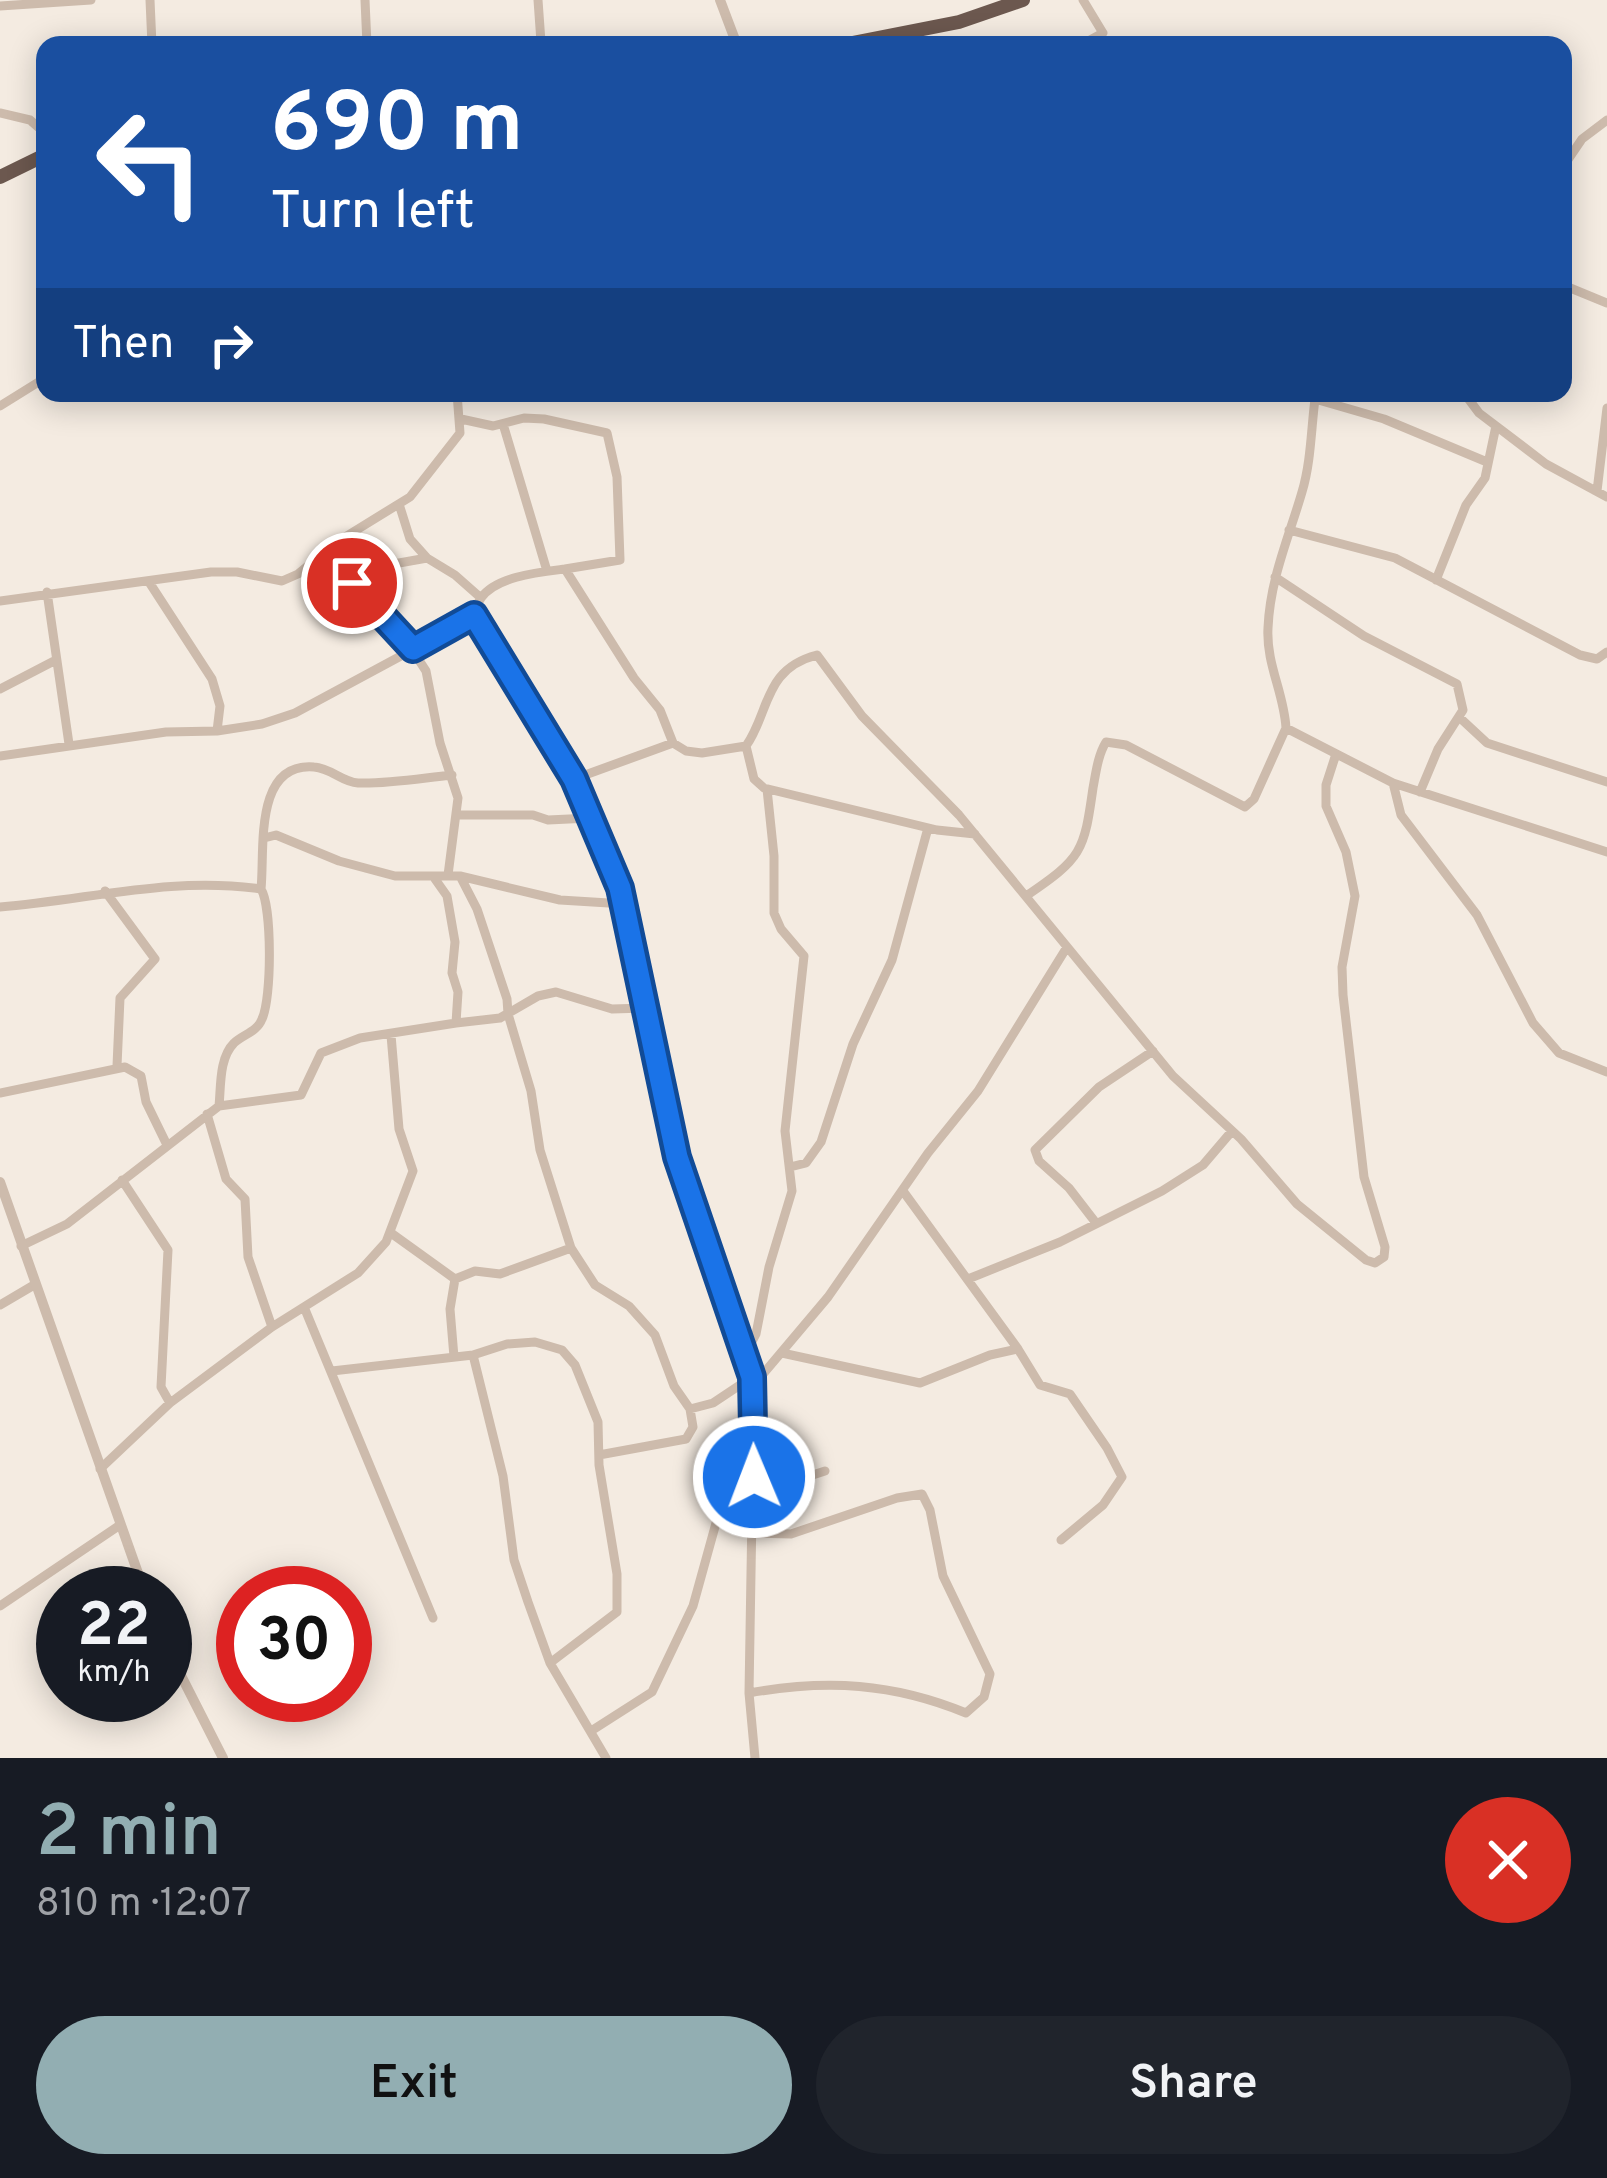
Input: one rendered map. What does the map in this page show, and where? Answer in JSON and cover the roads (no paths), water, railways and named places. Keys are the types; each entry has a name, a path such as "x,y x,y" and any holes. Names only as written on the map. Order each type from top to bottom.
{"highway":[{"path":"888,36 959,22 1023,0"},
{"path":"0,177 36,159"}],"street":[{"path":"0,6 92,0"},
{"path":"150,0 152,36"},
{"path":"365,0 367,36"},
{"path":"538,0 541,36"},
{"path":"720,0 734,36"},
{"path":"1083,0 1102,33 1097,36"},
{"path":"0,113 36,125"},
{"path":"1572,154 1607,119"},
{"path":"1572,289 1607,303"},
{"path":"0,406 36,384"},
{"path":"0,601 190,574 237,572 282,581 419,488 456,440 459,402"},
{"path":"1026,896 1062,870 1086,838 1106,742 1126,745 1245,807 1254,799 1286,728 1268,650 1275,577 1303,489 1315,402"},
{"path":"1325,402 1384,419 1487,462"},
{"path":"1470,402 1478,413 1546,464 1602,494 1607,408"},
{"path":"0,756 166,732 262,724 295,713 474,615 481,598 506,583 620,560 617,477 607,433 544,419 493,426 461,419"},
{"path":"503,424 548,571"},
{"path":"1436,580 1466,505 1483,482 1496,426"},
{"path":"399,505 410,539 427,558 481,598"},
{"path":"1289,530 1381,553 1580,655 1597,659 1607,652"},
{"path":"316,560 366,569 427,558"},
{"path":"340,567 413,649 426,671 440,743 458,798 454,876 481,919 507,999 531,1090 540,1150 571,1248 595,1285 629,1306 655,1335 674,1386 689,1409 693,1427 686,1439 599,1455"},
{"path":"565,569 660,710 673,743"},
{"path":"1275,577 1364,636 1452,680 1462,696 1459,717 1438,749 1420,792"},
{"path":"149,582 212,679 220,706 217,731"},
{"path":"46,592 69,744"},
{"path":"474,615 574,779 625,904 677,1157 746,1353 753,1382 749,1693 754,1758"},
{"path":"975,834 928,828 767,789 754,779 746,746 774,685 798,663 817,655 862,716 975,834 1186,1088 1304,1210 1375,1263 1382,1260 1385,1247 1364,1178 1342,986 1355,896 1350,865 1325,806 1336,754"},
{"path":"0,689 54,661"},
{"path":"1459,717 1486,743 1607,782"},
{"path":"1286,728 1393,783 1607,852"},
{"path":"574,779 673,743 702,753 746,746"},
{"path":"219,1106 227,1053 258,1026 266,1007 270,956 267,899 261,889 267,799 282,778 297,769 321,768 355,783 452,775"},
{"path":"1393,783 1401,815 1477,915 1533,1023 1559,1053 1607,1072"},
{"path":"746,1353 756,1334 792,1191 786,1120 804,956 784,934 774,913 767,789"},
{"path":"456,814 590,818"},
{"path":"790,1167 806,1163 821,1142 853,1044 892,960 928,828"},
{"path":"264,838 276,835 395,876 454,876 560,900 625,904"},
{"path":"435,878 449,904 455,949 452,973 458,992 456,1023"},
{"path":"0,907 169,885 261,889"},
{"path":"106,891 155,959 120,998 117,1066"},
{"path":"689,1409 753,1382 828,1297 928,1153 978,1091 1067,947"},
{"path":"22,1246 67,1224 219,1106 302,1095 321,1053 360,1038 491,1020 556,992 612,1010 646,1008"},
{"path":"100,1468 170,1403 368,1264 391,1233 412,1171 399,1129 391,1035"},
{"path":"1096,1223 1069,1188 1039,1161 1035,1150 1099,1087 1153,1051"},
{"path":"0,1093 117,1066 141,1076 146,1102 166,1143"},
{"path":"207,1114 226,1179 245,1198 248,1257 272,1327"},
{"path":"968,1279 1096,1223 1191,1174 1232,1131"},
{"path":"122,1180 168,1250 161,1388 170,1403"},
{"path":"0,1182 135,1566"},
{"path":"903,1191 1040,1385 1070,1394 1122,1477 1103,1505 1060,1540"},
{"path":"391,1233 455,1279"},
{"path":"455,1279 475,1271 505,1272 571,1248"},
{"path":"454,1357 450,1304 455,1279"},
{"path":"0,1305 34,1285"},
{"path":"304,1307 433,1618"},
{"path":"332,1371 472,1355 507,1344 535,1342 562,1350 575,1365 598,1421 617,1574 616,1612 550,1663"},
{"path":"782,1353 920,1383 1018,1349"},
{"path":"472,1355 503,1476 514,1560 550,1663 606,1758"},
{"path":"591,1731 652,1692 693,1606 726,1487 754,1477 794,1481 825,1471"},
{"path":"749,1693 859,1683 921,1695 966,1713 984,1697 990,1674 944,1576 922,1494 791,1534 752,1533"},
{"path":"0,1606 120,1525"},
{"path":"192,1697 223,1758"}]}
